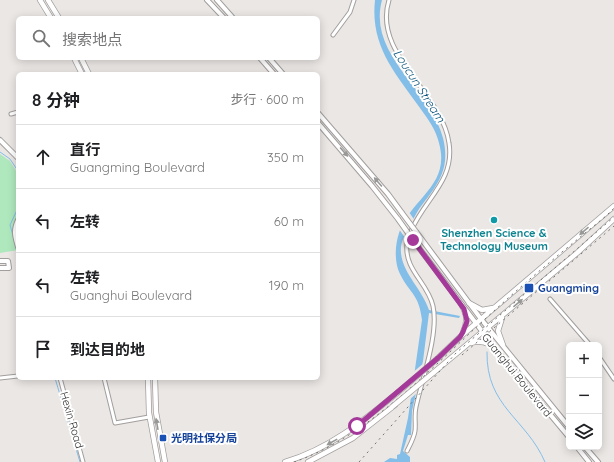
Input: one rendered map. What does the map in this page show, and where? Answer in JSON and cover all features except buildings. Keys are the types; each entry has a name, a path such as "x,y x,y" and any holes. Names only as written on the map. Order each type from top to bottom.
{"main road":[{"path":"40,0 50,16"},
{"path":"48,0 58,16"},
{"path":"207,0 222,16"},
{"path":"217,0 231,16"},
{"path":"75,60 81,72"},
{"path":"82,60 88,72"},
{"path":"262,60 272,72"},
{"path":"271,60 281,72"},
{"name":"Guanghui Boulevard","path":"320,115 402,213 488,328 566,423"},
{"name":"Guanghui Boulevard","path":"320,125 372,186 497,351 566,434"},
{"path":"0,140 16,156"},
{"path":"285,462 315,451 341,437 365,420 614,206"},
{"path":"392,407 506,314 614,219"},
{"path":"16,224 14,234 16,240"},
{"path":"0,261 8,261 9,268 0,268"},
{"path":"469,303 482,310 496,307"},
{"path":"460,337 467,321 461,304"},
{"path":"503,345 498,331 501,320 506,314"},
{"path":"466,346 474,342 483,342 491,345 497,351"},
{"path":"148,380 149,417 158,462"},
{"path":"155,380 156,412 165,462"},
{"path":"308,462 353,438 408,394"},
{"path":"579,450 589,462"},
{"path":"588,450 598,462"}],"street":[{"path":"333,35 350,12 354,0"},
{"path":"389,0 385,20 388,36 394,48 434,106 449,142 449,168 445,178 416,220 407,242 410,264 431,298 434,319 432,335 416,408 414,423 415,431 407,451"},
{"path":"11,114 16,113"},
{"path":"550,299 587,342"},
{"path":"602,361 614,379"},
{"path":"0,378 16,376"},
{"name":"Hexin Road","path":"61,380 83,462"},
{"path":"104,380 115,423 149,417"}],"green space":[{"path":"0,154 10,161 16,171 16,250 0,253"}],"water":[{"path":"375,0 382,0 380,20 384,38 402,72 426,104 436,121 443,138 445,149 444,168 441,176 418,211 403,240 401,246 402,261 426,302 429,310 460,316 459,318 429,313 423,361 412,411 411,435 408,435 403,451 410,457 410,462 384,462 390,458 397,459 397,455 400,454 408,418 422,320 419,305 398,269 396,248 399,233 405,221 435,181 440,170 441,158 438,138 434,129 393,71 380,45 374,16"}],"pier":[{"path":"409,212 415,221 405,238 399,229"},
{"path":"425,362 418,392 408,401 411,374"}],"waterway":[{"path":"0,152 10,159 16,168"},
{"path":"14,239 10,225 16,212"},
{"path":"487,352 488,371 493,386 508,411 537,447 545,462"},
{"path":"56,380 80,462"}],"railway":[{"path":"294,462 322,450 349,435 401,396 426,375 522,286 614,208"},
{"path":"359,462 456,353 614,217"},
{"path":"462,355 614,226"}],"place":[{"name":"Shenzhen Science & Technology Museum","path":"494,220"},
{"name":"Guangming","path":"529,288"},
{"name":"光明社保分局","path":"163,438"}],"route":[{"path":"357,426 438,358 460,337 466,327 467,321 464,309 413,240"}],"water label":[{"name":"Loucun Stream","path":"419,86"}]}
